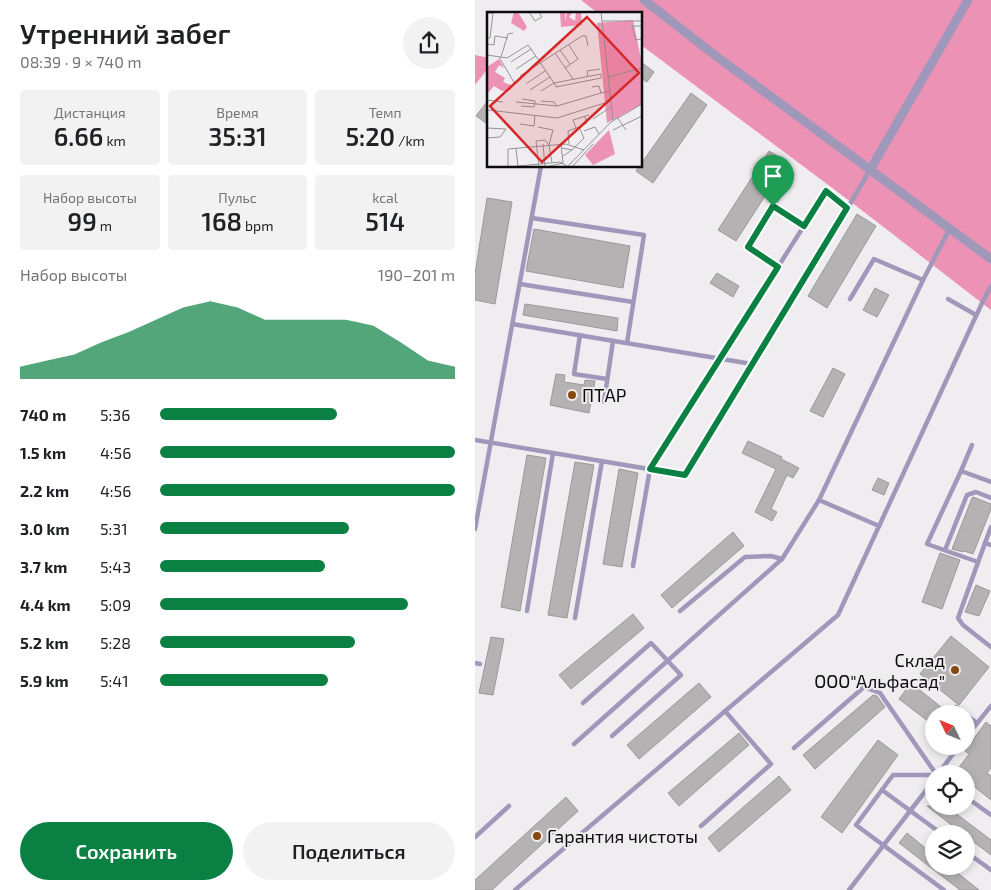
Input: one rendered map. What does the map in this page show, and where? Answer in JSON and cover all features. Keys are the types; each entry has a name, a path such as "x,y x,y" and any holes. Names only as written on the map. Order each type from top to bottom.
{"street":[{"path":"644,0 716,56 991,259"},
{"path":"871,170 968,0"}],"lane":[{"path":"475,529 541,168"},
{"path":"475,440 685,475 871,170"},
{"path":"778,267 748,247 792,175"},
{"path":"633,566 650,469 826,191 847,208"},
{"path":"773,206 804,226"},
{"path":"532,218 644,235 627,343"},
{"path":"574,744 782,559 819,500 923,280 950,228"},
{"path":"850,299 874,259 923,280"},
{"path":"519,284 633,302"},
{"path":"515,890 838,615 991,286"},
{"path":"948,298 976,315"},
{"path":"512,324 752,364"},
{"path":"580,335 574,374 607,379"},
{"path":"604,402 613,341"},
{"path":"971,445 927,544 978,562"},
{"path":"527,611 553,453"},
{"path":"575,618 602,461"},
{"path":"961,471 991,482"},
{"path":"945,550 967,495 976,492 991,498"},
{"path":"819,500 879,526"},
{"path":"991,526 959,618 963,625 991,648"},
{"path":"985,543 991,545"},
{"path":"680,611 745,557 771,556 782,559"},
{"path":"583,703 651,643 668,660 681,675 612,736"},
{"path":"794,748 864,687 880,693 930,765"},
{"path":"975,726 991,706"},
{"path":"701,826 771,764 725,711"},
{"path":"943,765 952,755"},
{"path":"925,774 893,775 856,824 944,890"},
{"path":"882,790 930,825"},
{"path":"849,890 925,792"},
{"path":"975,803 991,815"},
{"path":"475,837 509,806"},
{"path":"975,858 991,870"}],"shaded area":[{"path":"581,0 991,0 991,310 855,205 643,46 643,12 596,12"},
{"path":"475,55 487,58 487,70 475,85"}],"building":[{"path":"643,64 654,72 647,82 643,79"},
{"path":"691,93 707,105 653,183 636,171 638,168 643,168 643,161"},
{"path":"487,102 487,124 476,116"},
{"path":"769,151 787,162 736,241 718,230"},
{"path":"487,198 512,202 495,304 475,300 475,274"},
{"path":"857,214 876,226 827,308 808,296"},
{"path":"534,229 630,246 623,288 526,271"},
{"path":"717,273 739,286 733,297 710,283"},
{"path":"875,288 889,295 877,317 863,310"},
{"path":"525,304 618,318 617,331 523,315"},
{"path":"833,368 845,374 823,417 810,411"},
{"name":"ПТАР","path":"556,374 565,375 564,382 584,385 585,380 595,381 589,413 550,405"},
{"path":"748,441 782,457 781,459 799,468 793,478 787,475 771,509 777,512 772,521 755,512 776,469 742,453"},
{"path":"527,455 546,458 520,611 501,607"},
{"path":"575,462 594,465 567,618 548,615"},
{"path":"619,469 638,473 622,567 603,564"},
{"path":"878,478 889,483 884,495 872,490"},
{"path":"973,497 991,504 991,509 973,554 952,549"},
{"path":"733,532 744,546 672,608 661,595"},
{"path":"940,553 960,560 942,609 922,602"},
{"path":"976,585 990,591 979,616 965,612"},
{"path":"633,614 644,628 571,689 559,675"},
{"name":"Склад ООО\"Альфасад\"","path":"951,636 989,667 959,705 920,674"},
{"path":"491,637 504,639 493,695 479,693"},
{"path":"699,683 711,697 639,759 627,745"},
{"path":"911,683 938,705 925,705 925,719 899,699"},
{"path":"873,695 877,696 885,707 815,769 803,755"},
{"path":"986,722 991,726 991,768 987,773 991,776 991,800 975,787 975,765 961,765 968,755 975,755 975,737"},
{"path":"739,733 749,745 679,806 668,793"},
{"path":"878,740 898,755 842,833 821,817"},
{"path":"779,776 791,790 719,852 708,838"},
{"name":"Гарантия чистоты","path":"566,797 578,811 492,890 475,890 475,880"},
{"path":"939,815 958,815 971,825 951,825"},
{"path":"975,828 991,840 991,855 975,843"},
{"path":"907,833 925,848 925,863 899,843"},
{"path":"941,875 960,875 979,890 960,890"}],"place":[{"name":"ПТАР","path":"572,395"},
{"name":"Склад ООО\"Альфасад\"","path":"955,670"},
{"name":"Гарантия чистоты","path":"537,836"}],"route":[{"path":"826,191 847,208 685,475 650,469 778,267 748,247 773,206 804,226 826,191"}]}
